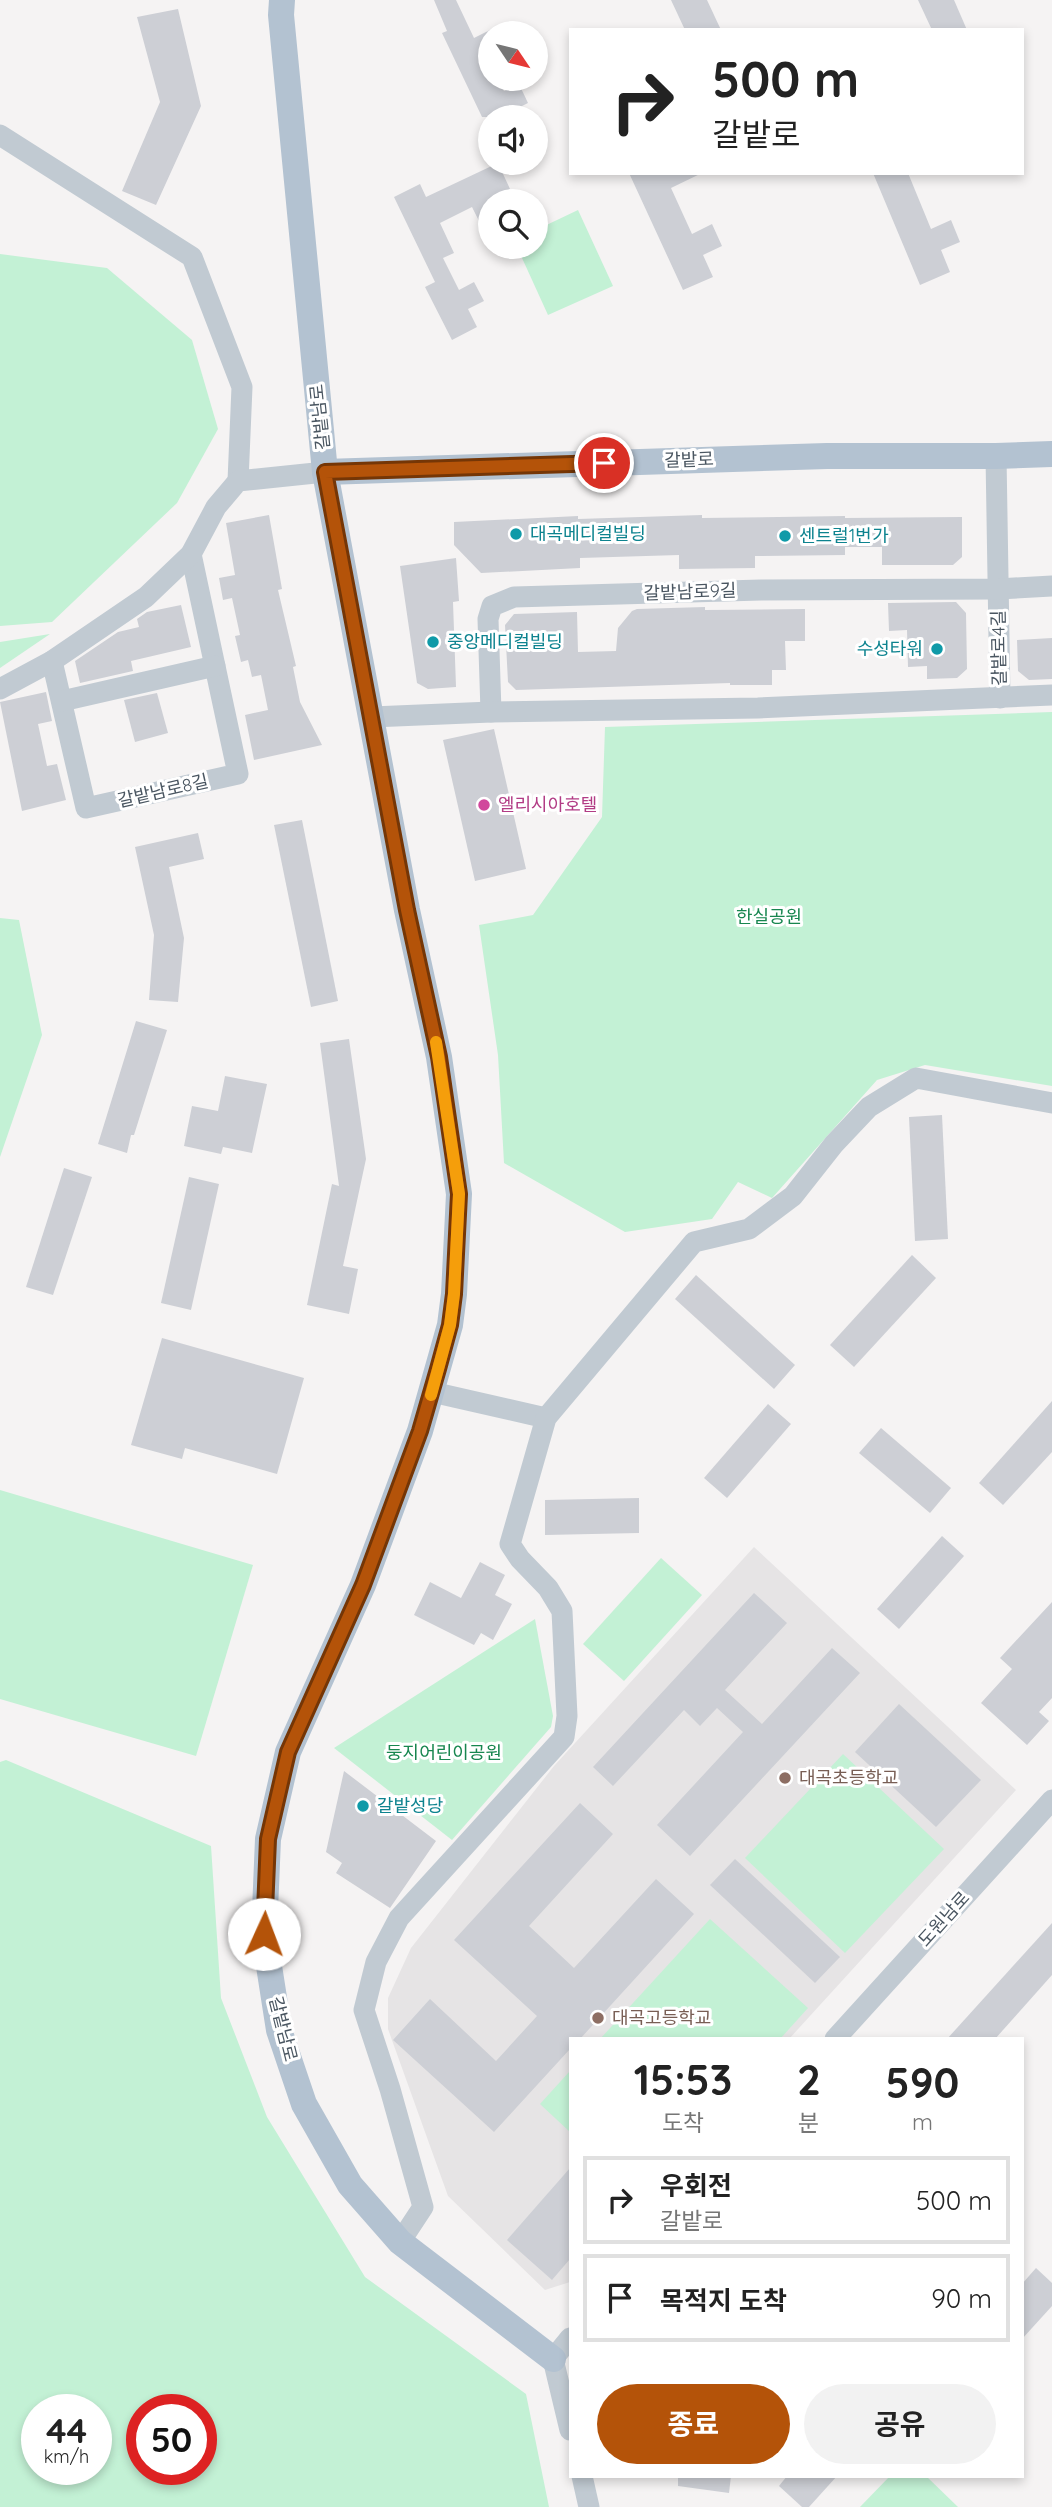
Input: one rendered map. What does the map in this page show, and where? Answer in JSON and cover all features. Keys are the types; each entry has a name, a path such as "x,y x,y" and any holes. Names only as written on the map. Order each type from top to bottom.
{"main road":[{"name":"갈밭남로","path":"282,0 281,16 325,472 407,910 439,1057 459,1194 450,1325 420,1431 363,1585 288,1752 268,1839 264,1934 279,2030 304,2104 350,2185 400,2242 553,2359"},
{"name":"갈밭로","path":"325,472 827,456 1052,454"}],"street":[{"path":"0,135 192,257 242,387 238,481 216,507 191,554 146,597 52,661 0,690"},
{"name":"갈밭로4길","path":"996,456 1000,698 1052,695"},
{"path":"238,481 325,472"},
{"name":"갈밭남로8길","path":"52,661 86,808 238,774 191,554"},
{"name":"갈밭로4길","path":"998,589 1052,586"},
{"name":"갈밭남로9길","path":"491,712 488,619 492,606 514,597 761,590 998,589"},
{"path":"62,701 215,666"},
{"path":"372,717 491,712 758,708 1000,698"},
{"path":"400,2242 424,2207 364,2010 376,1962 398,1919 564,1737 567,1716 562,1611 548,1588 520,1559 510,1544 546,1418 694,1242 749,1229 793,1196 834,1144 869,1107 916,1078 1052,1103"},
{"path":"432,1392 546,1418"},
{"name":"도원남로","path":"837,2037 1051,1803"},
{"path":"569,2339 553,2359 569,2427"},
{"path":"582,2478 589,2507"}],"shaded area":[{"path":"754,1547 1016,1790 791,2037 569,2037 569,2282 545,2290 448,2196 388,2029 388,1998 411,1948 554,1766"}],"green space":[{"path":"578,210 613,286 548,315 522,259 548,259 548,224"},
{"path":"0,254 107,268 192,340 218,429 177,503 52,622 0,626"},
{"path":"50,634 0,668 0,642"},
{"name":"한실공원","path":"1052,712 1052,1086 925,1065 877,1080 772,1198 738,1182 712,1219 625,1232 504,1163 498,1055 479,925 533,915 602,817 605,727"},
{"path":"0,918 19,920 42,1035 0,1157"},
{"path":"0,1490 253,1565 196,1756 0,1699"},
{"path":"661,1558 702,1595 624,1681 583,1644"},
{"name":"둥지어린이공원","path":"535,1619 553,1716 551,1727 452,1840 334,1748"},
{"path":"843,1754 944,1849 845,1953 745,1858"},
{"path":"6,1760 211,1846 221,1998 267,2117 365,2277 526,2394 549,2507 0,2507 0,1762"},
{"path":"710,1919 808,2008 782,2037 602,2037"},
{"path":"569,2072 569,2131 540,2104"},
{"path":"888,2478 928,2478 958,2507 860,2507"}],"building":[{"path":"434,0 456,0 474,38 478,36 478,91 522,91 528,103 478,105 478,109 442,33 447,31"},
{"path":"671,0 707,0 720,28 684,28"},
{"path":"918,0 954,0 966,28 931,28"},
{"path":"178,9 201,106 156,205 122,191 160,102 137,17"},
{"path":"478,172 478,175 504,175 510,189 478,189 478,219 472,207 440,223 454,253 443,258 459,290 474,282 484,301 468,309 477,327 452,340 425,287 435,282 394,197 420,184 426,197"},
{"path":"630,175 698,175 671,188 692,234 712,224 722,246 703,255 713,277 683,290"},
{"path":"874,175 909,175 931,229 951,220 960,242 941,250 950,272 920,285"},
{"path":"269,515 282,589 278,590 296,666 293,667 300,702 322,745 254,760 245,715 268,710 261,675 252,677 248,660 241,662 235,636 240,635 232,598 223,600 219,578 235,575 226,523"},
{"path":"702,515 702,518 962,517 962,557 953,565 882,565 882,547 845,547 845,555 755,556 755,568 679,569 679,555 580,558 580,568 481,573 454,545 454,522 578,516 578,519"},
{"name":"중앙메디컬빌딩","path":"456,558 459,601 453,602 456,687 428,689 417,683 400,566"},
{"name":"수성타워","path":"956,602 966,613 967,669 957,678 927,679 927,666 908,667 907,630 889,631 888,603"},
{"path":"181,605 191,647 131,661 133,671 80,683 75,661 118,632 139,627 137,619 147,612"},
{"path":"705,607 705,610 805,609 805,641 785,641 786,670 772,670 772,685 730,683 516,690 508,682 505,625 514,614 577,612 578,652 616,651 618,628 632,611"},
{"path":"1052,638 1052,679 1029,680 1018,671 1017,640"},
{"path":"46,692 52,721 38,724 47,766 57,764 66,800 22,811 0,702"},
{"path":"157,693 168,733 135,742 124,700"},
{"name":"엘리시아호텔","path":"494,729 526,869 475,881 443,740"},
{"path":"302,820 338,1001 311,1007 274,825"},
{"path":"198,833 204,859 169,867 184,938 178,1002 149,1000 154,935 135,847"},
{"path":"136,1021 167,1030 127,1153 98,1144"},
{"path":"349,1039 366,1159 343,1266 358,1269 349,1314 307,1305 332,1184 339,1186 320,1043"},
{"path":"225,1076 267,1084 252,1153 223,1147 221,1154 184,1146 192,1106 218,1111"},
{"path":"942,1115 948,1239 915,1241 909,1117"},
{"path":"64,1168 92,1177 53,1295 26,1287"},
{"path":"189,1177 219,1184 191,1310 161,1303"},
{"path":"912,1255 936,1278 854,1367 830,1345"},
{"path":"696,1275 795,1365 774,1389 675,1299"},
{"path":"162,1338 304,1378 277,1474 185,1448 182,1459 131,1445"},
{"path":"1052,1401 1052,1452 1003,1505 979,1483"},
{"path":"768,1404 791,1424 727,1498 704,1478"},
{"path":"881,1428 951,1488 930,1513 859,1453"},
{"path":"639,1498 639,1533 545,1535 545,1500"},
{"path":"942,1536 964,1556 899,1629 877,1609"},
{"path":"480,1562 505,1575 495,1595 512,1604 493,1640 481,1633 474,1645 414,1615 430,1582 461,1598"},
{"path":"754,1593 787,1623 725,1690 762,1724 832,1648 860,1673 690,1856 657,1825 743,1732 717,1708 700,1726 684,1710 613,1786 593,1767"},
{"path":"1052,1602 1052,1698 1039,1712 1049,1721 1027,1745 981,1703 1012,1669 1000,1658"},
{"path":"899,1704 981,1780 936,1827 855,1752"},
{"name":"갈밭성당","path":"344,1771 436,1841 390,1908 336,1873 342,1863 326,1852"},
{"path":"580,1803 613,1834 529,1926 574,1968 656,1879 694,1914 582,2037 569,2037 569,2050 494,2132 393,2040 430,1999 496,2061 537,2016 454,1940"},
{"path":"735,1859 840,1957 815,1983 710,1885"},
{"path":"1052,1923 1052,1975 997,2037 949,2037"},
{"path":"569,2169 569,2260 552,2280 507,2240"},
{"path":"1036,2268 1052,2283 1052,2306 1024,2337 1024,2282"},
{"path":"678,2478 731,2478 729,2493 678,2486"},
{"path":"785,2478 835,2478 809,2507 802,2507 779,2486"}],"slow traffic":[{"path":"431,1395 450,1325 459,1194 436,1042"}],"place":[{"name":"대곡메디컬빌딩","path":"516,534"},
{"name":"센트럴1번가","path":"785,536"},
{"name":"중앙메디컬빌딩","path":"433,642"},
{"name":"수성타워","path":"937,649"},
{"name":"엘리시아호텔","path":"484,805"},
{"name":"대곡초등학교","path":"785,1778"},
{"name":"갈밭성당","path":"363,1806"},
{"name":"대곡고등학교","path":"598,2018"}],"route":[{"path":"264,1934 268,1839 288,1752 363,1585 420,1431 450,1325 459,1194 439,1057 407,910 325,472 604,463"}]}
